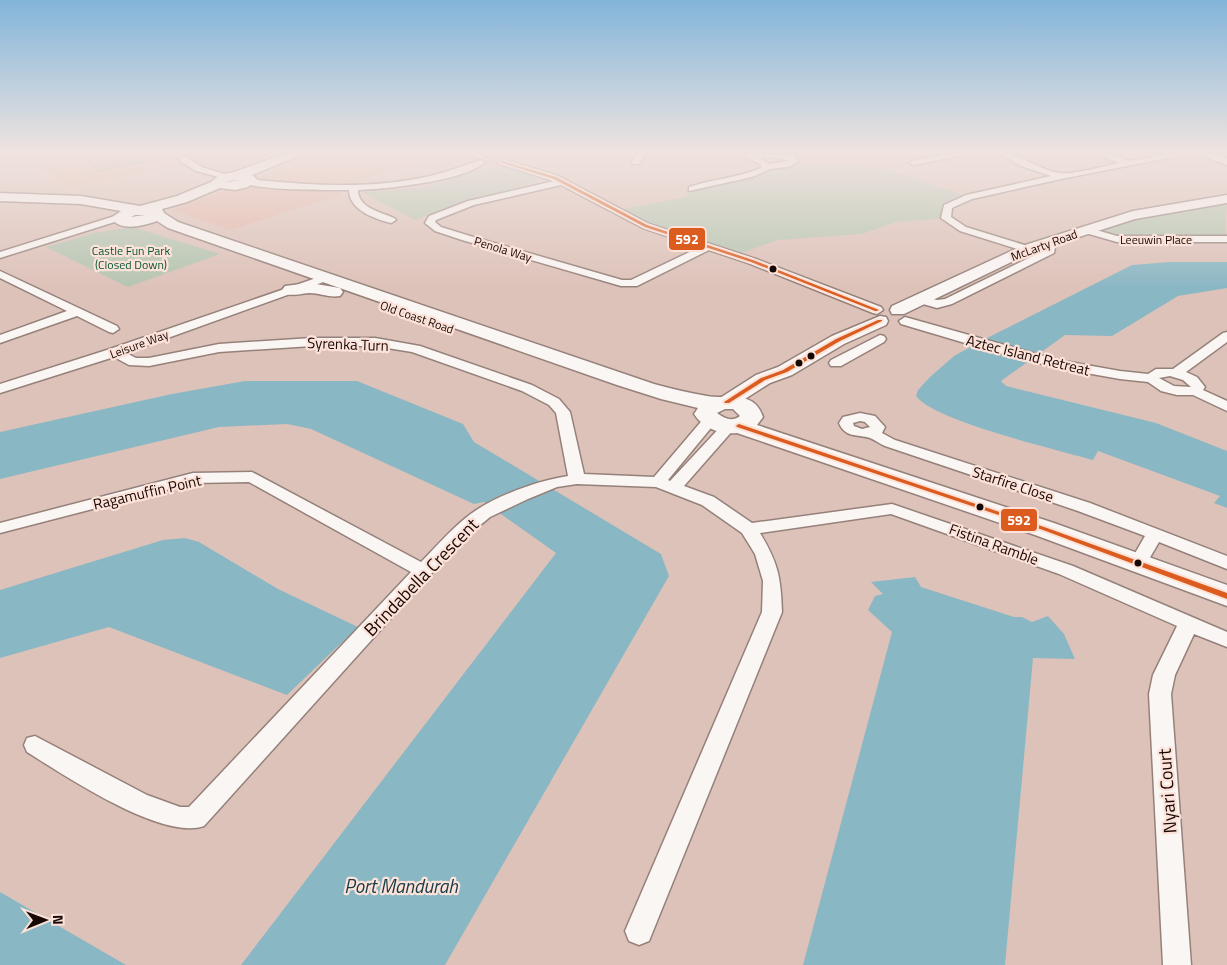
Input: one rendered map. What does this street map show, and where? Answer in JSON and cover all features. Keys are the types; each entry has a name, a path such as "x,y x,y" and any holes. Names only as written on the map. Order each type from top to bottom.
{"main road":[{"name":"Old Coast Road","path":"1,197 81,200 173,225 315,278 356,296 728,415"},
{"path":"136,216 189,197"},
{"name":"Old Coast Road","path":"0,202 59,205 136,216 162,228 561,357 646,388 696,402 843,459 1139,562 1227,596"},
{"path":"283,292 310,288 356,296"}],"street":[{"path":"354,197 359,207 391,220"},
{"name":"Penola Way","path":"497,197 471,203 432,218 430,223 438,229 620,283 633,284 708,247"},
{"path":"590,197 632,220 774,269 879,323"},
{"path":"969,197 947,207 946,218 963,229 1027,249"},
{"name":"McLarty Road","path":"902,316 920,300 1027,249 1133,216 1227,199"},
{"path":"0,255 136,216"},
{"name":"Leeuwin Place","path":"1086,230 1117,239 1227,239"},
{"path":"920,300 937,304 948,302 1050,251 1050,247 1045,243"},
{"path":"0,274 113,330"},
{"name":"Leisure Way","path":"2,387 115,352 283,292 315,278"},
{"path":"0,339 77,312"},
{"path":"666,484 728,415 786,371 838,340 879,323 902,316"},
{"name":"Aztec Island Retreat","path":"902,316 974,342 1034,358 1088,371 1152,378"},
{"path":"836,363 861,350 879,323"},
{"path":"1176,373 1227,336"},
{"path":"838,340 861,350"},
{"name":"Syrenka Turn","path":"115,352 134,362 149,362 227,348 312,342 375,342 415,349 527,388 554,402 563,412 577,478"},
{"path":"1194,391 1198,387 1196,382 1176,373 1156,373 1152,378 1156,383 1166,388 1184,392 1194,391 1227,407"},
{"name":"Starfire Close","path":"871,433 890,443 1084,507 1227,562"},
{"name":"Ragamuffin Point","path":"0,528 193,478 252,477 423,571"},
{"name":"Brindabella Crescent","path":"35,745 107,788 179,819 195,818 423,571 484,513 522,495 577,478 666,484 708,501 749,528 764,554 772,581 772,612 639,932"},
{"name":"Fistina Ramble","path":"749,528 892,508 1066,570 1227,640"},
{"path":"1139,562 1155,534"},
{"name":"Nyari Court","path":"1178,965 1160,694 1164,675 1189,623"}],"shaded area":[{"path":"207,197 334,197 231,230 172,210"}],"green space":[{"path":"372,197 484,197 450,207 415,220"},
{"path":"686,197 969,197 947,207 946,218 896,222 862,234 778,240 735,255 673,235 614,211"},
{"path":"1227,202 1225,229 1227,237 1119,238 1092,230 1136,219"},
{"name":"Castle Fun Park (Closed Down)","path":"132,227 220,254 128,287 46,247 94,233"}],"water":[{"path":"1169,262 1227,262 1227,288 1178,296 1112,336 1065,335 1001,381 1006,386 1156,423 1227,451 1227,508 1214,503 1220,496 1098,451 1093,460 998,434 946,415 927,406 916,396 918,390 930,377 954,356 985,339 1132,265"},
{"name":"Port Mandurah","path":"245,381 357,381 463,424 474,442 661,554 669,576 445,965 241,965 556,553 484,502 474,504 311,429 287,424 219,427 0,479 0,432 172,394"},
{"path":"185,538 199,542 278,589 358,627 287,695 109,627 0,658 0,590 163,540"},
{"path":"915,577 921,587 1014,617 1022,617 1032,622 1048,616 1064,634 1075,659 1033,658 1005,965 803,965 892,632 868,610 875,596 883,594 871,582"},
{"path":"0,892 126,965 0,965"}],"transit line":[{"name":"592","path":"591,197 646,226 752,261 877,310"},
{"name":"592","path":"727,402 763,379 785,371 838,340 880,321"},
{"name":"592","path":"739,426 1045,529 1227,596"}]}
